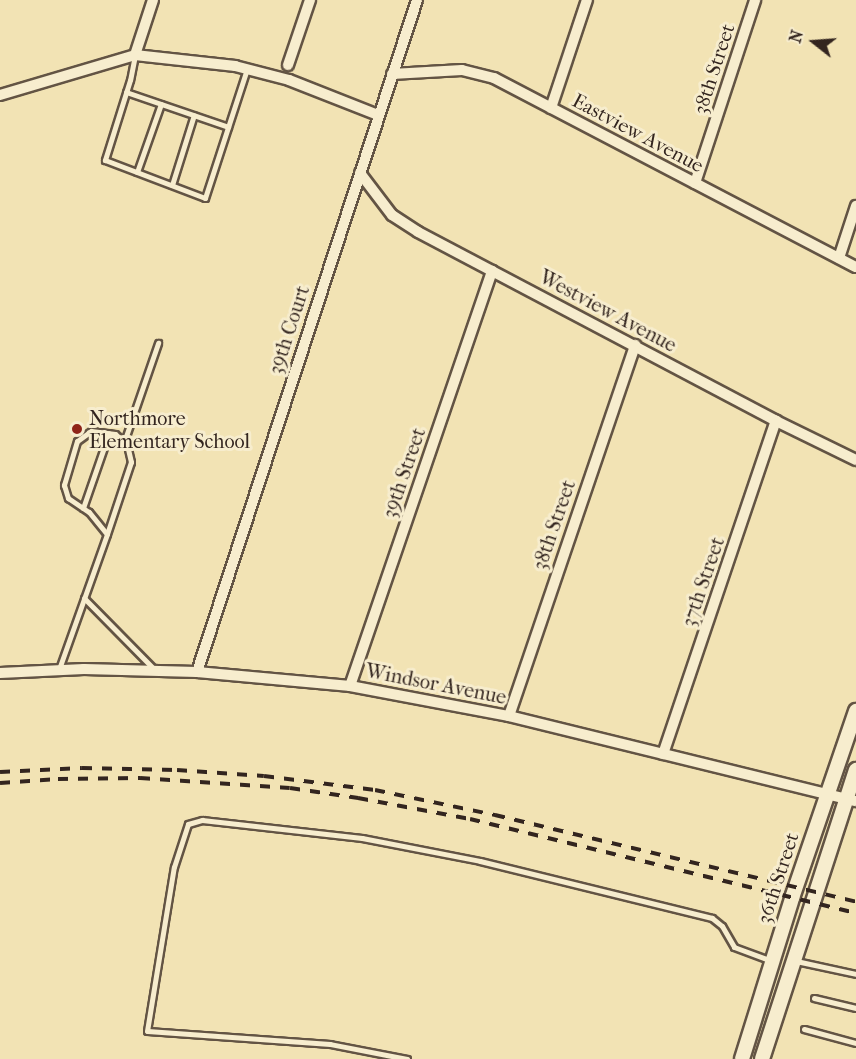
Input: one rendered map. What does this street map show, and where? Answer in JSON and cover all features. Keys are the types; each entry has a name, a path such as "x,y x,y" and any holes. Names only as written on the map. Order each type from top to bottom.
{"street":[{"path":"135,55 153,0"},
{"path":"288,65 310,0"},
{"name":"39th Court","path":"197,672 417,0"},
{"path":"551,108 587,0"},
{"name":"38th Street","path":"695,183 755,0"},
{"path":"0,95 135,55 247,69 289,80 378,115"},
{"name":"Eastview Avenue","path":"392,74 472,71 494,78 856,267"},
{"name":"Westview Avenue","path":"360,173 392,215 492,271 776,421 856,460"},
{"path":"839,258 856,206"},
{"name":"39th Street","path":"350,686 492,271"},
{"name":"38th Street","path":"508,716 635,345"},
{"name":"37th Street","path":"663,754 776,421"},
{"name":"Windsor Avenue","path":"0,673 59,669 197,672 350,686 508,716 851,800"},
{"name":"36th Street","path":"742,1059 826,794 856,711"},
{"name":"36th Street","path":"762,1059 794,960 851,800 856,770"}],"lane":[{"path":"135,55 105,160 205,198 247,69"},
{"path":"126,92 228,127"},
{"path":"138,172 161,104"},
{"path":"172,185 194,116"},
{"path":"124,442 158,343"},
{"path":"59,669 107,534 131,462 124,442 115,434 91,431 77,441 64,485 68,498 83,508 107,534"},
{"path":"83,508 109,433"},
{"path":"84,598 156,671"},
{"path":"407,1059 330,1044 147,1031 174,867 188,824 202,820 362,838 492,864 712,918 722,926 734,947 772,961"},
{"path":"794,960 856,974"},
{"path":"814,998 856,1008"},
{"path":"804,1029 856,1043"}],"railway":[{"path":"0,772 82,768 177,770 264,776 375,790 495,815 856,902"},
{"path":"0,783 58,779 140,778 290,788 358,798 470,819 856,913"}],"place":[{"name":"Northmore Elementary School","path":"77,429"}]}
